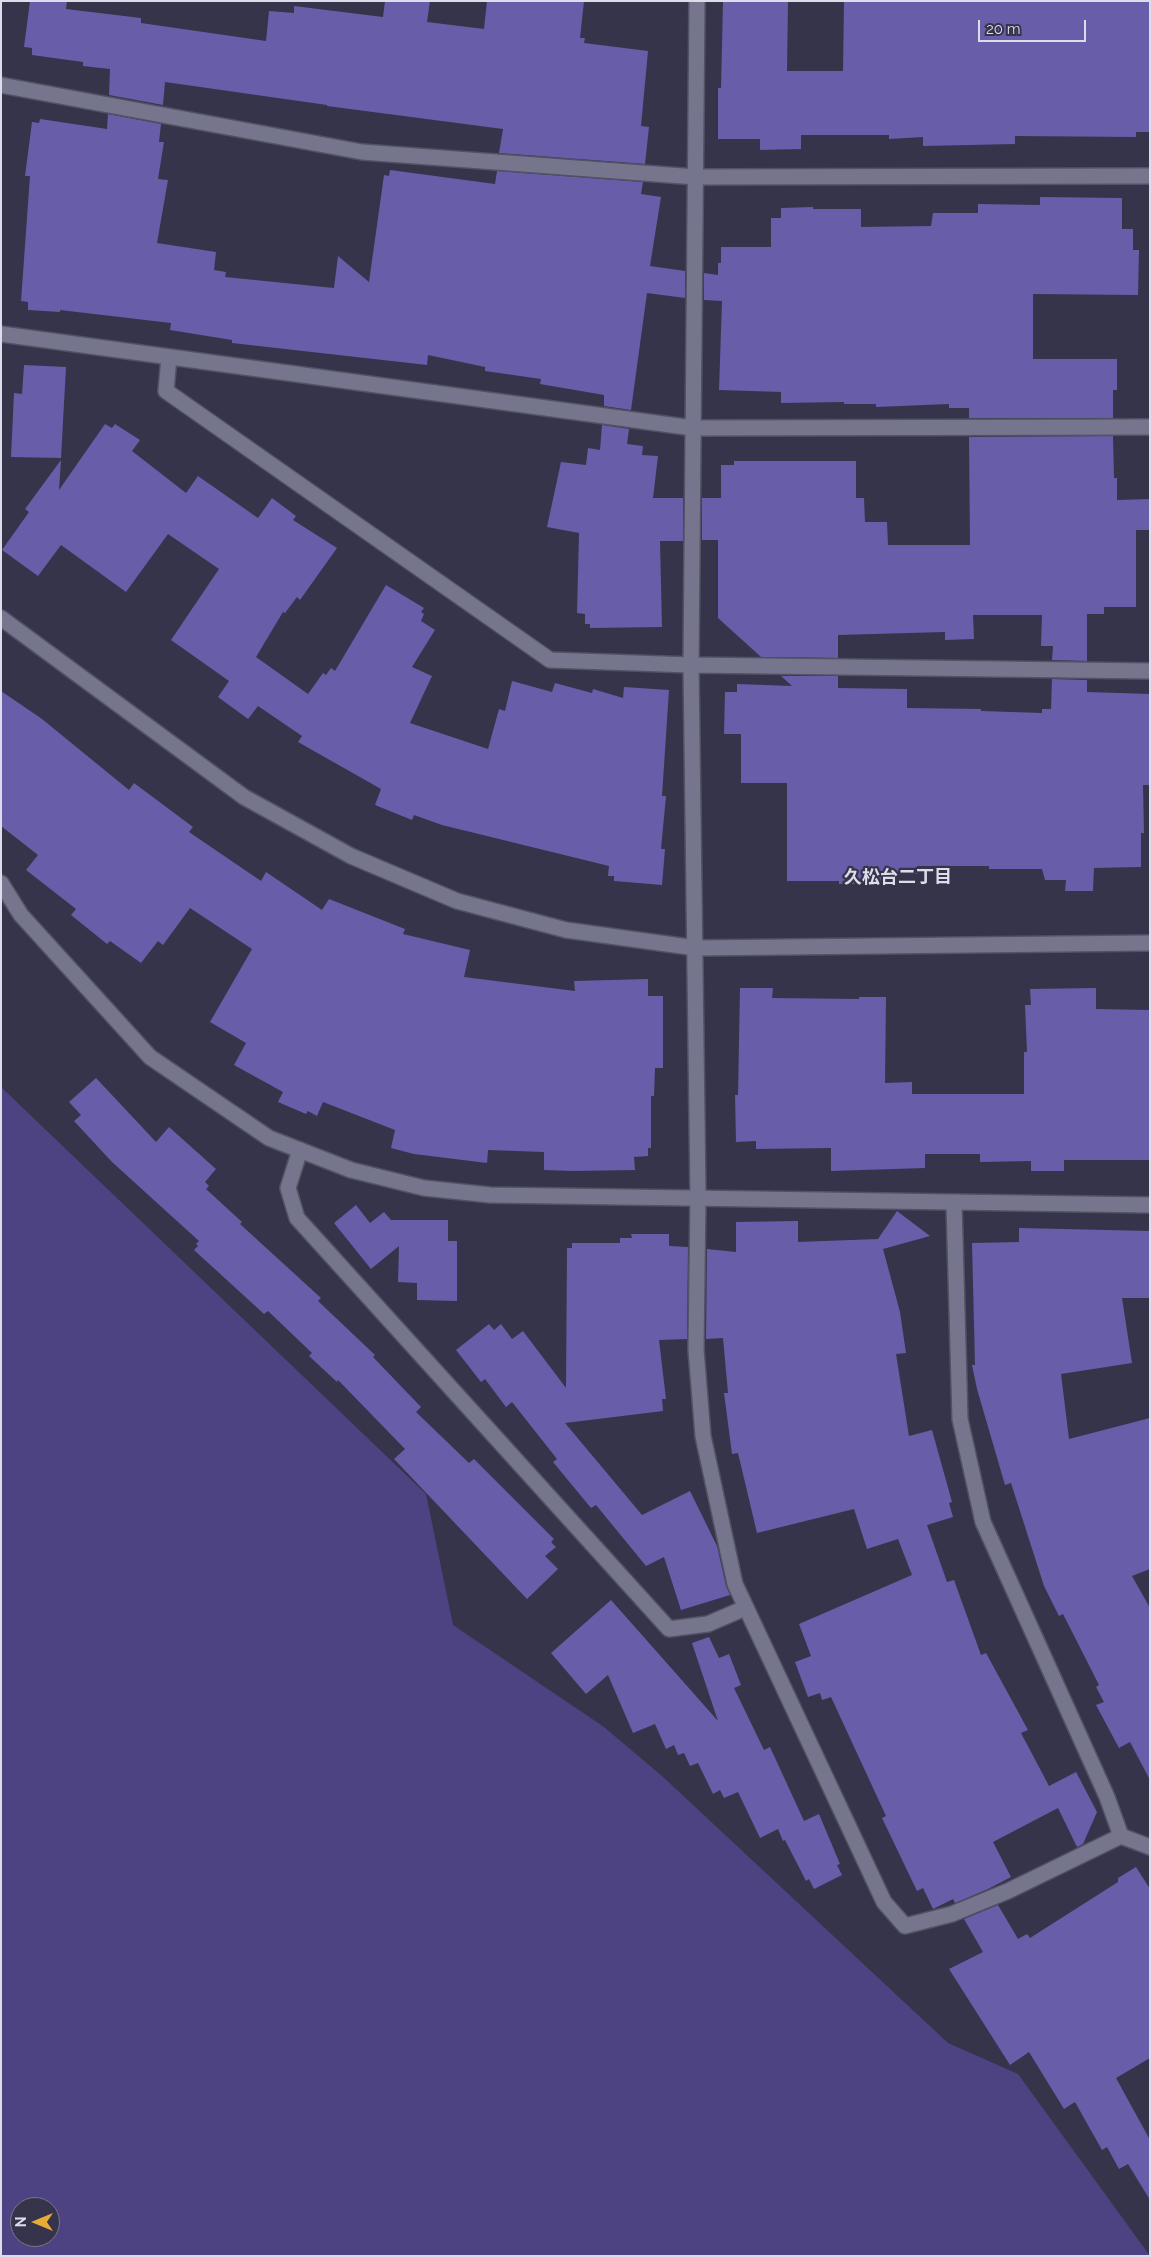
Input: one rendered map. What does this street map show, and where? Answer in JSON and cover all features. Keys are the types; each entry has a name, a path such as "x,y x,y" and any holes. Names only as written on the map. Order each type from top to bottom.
{"street":[{"path":"697,1 692,664 698,1196 696,1350 704,1436 735,1584 884,1902 905,1926 952,1914 1008,1891 1121,1836 1150,1847"},
{"path":"1,85 362,152 696,177 1150,176"},
{"path":"1,334 693,428 1150,427"},
{"path":"169,357 166,391 550,660 1150,671"},
{"path":"1,618 244,797 351,856 457,900 566,930 696,948 1150,943"},
{"path":"1,883 21,915 150,1057 269,1138 351,1170 424,1188 490,1194 698,1196 954,1203 1150,1204"},
{"path":"300,1150 288,1188 297,1218 669,1629 708,1624 745,1608"},
{"path":"954,1203 960,1419 983,1522 1107,1797 1121,1836"}],"shaded area":[{"path":"1,1087 426,1494 453,1625 604,1727 662,1776 948,2043 1018,2074 1150,2256 1,2256"}],"building":[{"path":"30,1 67,1 66,9 141,18 141,23 266,41 269,11 294,13 294,6 383,17 385,1 430,1 427,22 484,29 487,1 584,1 580,38 585,38 584,43 648,51 641,126 649,127 645,164 499,153 503,129 165,82 163,105 109,95 110,69 83,66 83,62 32,55 32,48 24,47"},
{"path":"723,1 788,1 787,71 843,71 844,1 1150,1 1150,132 1136,132 1136,137 1015,136 1015,144 923,146 923,137 889,139 889,135 801,135 801,149 760,150 760,139 718,139 718,88 721,88"},
{"path":"108,114 161,124 159,142 164,142 158,179 168,180 157,243 216,252 214,270 226,272 225,277 334,288 338,256 369,282 384,175 389,176 390,170 495,184 497,171 643,182 641,194 661,197 650,266 685,271 685,298 647,293 631,410 604,406 604,395 540,384 541,379 485,371 485,367 428,355 427,365 232,343 232,340 170,330 171,323 60,310 60,312 28,310 28,302 21,301 30,176 25,176 32,122 39,123 40,119 107,129"},
{"path":"1040,197 1122,198 1122,229 1133,229 1133,250 1139,250 1138,295 1033,294 1033,359 1117,359 1117,390 1113,390 1113,418 969,418 969,408 949,408 949,404 876,407 876,404 844,404 844,402 781,403 781,392 719,390 722,301 704,300 704,273 718,275 718,263 721,263 721,247 771,247 771,218 781,218 781,208 861,209 861,227 931,226 933,213 978,213 978,204 1040,205"},
{"path":"24,365 66,367 61,458 11,457 14,393 22,394"},
{"path":"105,424 112,428 115,424 140,440 132,451 186,493 198,476 258,518 272,498 296,516 293,520 337,548 300,600 297,597 285,613 283,612 256,657 308,694 323,673 326,675 331,668 335,671 386,585 424,608 421,612 424,614 421,621 435,630 412,667 432,676 410,723 488,749 499,709 505,711 512,681 552,692 555,683 592,693 593,689 623,698 624,687 669,690 662,796 666,796 661,849 665,849 662,885 614,881 614,876 608,876 609,866 442,825 414,815 412,820 375,805 381,789 298,742 302,736 258,706 248,719 218,697 229,681 171,640 219,569 168,534 126,592 61,545 38,576 2,550 29,512 25,509 61,460 59,490"},
{"path":"602,425 629,429 627,444 643,446 642,455 658,456 653,498 683,498 683,541 660,541 662,627 590,628 590,624 585,624 585,614 577,613 579,533 547,527 561,462 586,465 588,448 600,450"},
{"path":"1113,436 1114,478 1117,478 1117,500 1150,499 1150,530 1136,530 1136,607 1104,607 1104,614 1087,614 1087,661 1052,660 1053,646 1041,646 1042,615 973,615 974,639 945,640 945,632 838,635 838,658 761,657 718,618 718,540 702,540 702,498 721,498 721,465 734,465 734,461 856,461 856,498 864,498 865,522 887,522 888,545 970,545 969,437"},
{"path":"781,676 838,676 838,688 907,689 907,708 981,709 981,711 1042,713 1042,709 1051,709 1052,679 1087,680 1087,692 1150,694 1150,785 1143,785 1144,833 1141,833 1141,867 1094,868 1093,891 1065,891 1066,880 1045,880 1042,869 989,869 989,866 917,866 917,874 890,874 890,883 839,884 839,881 787,881 787,783 741,783 741,734 724,734 725,692 737,692 737,684 792,686"},
{"path":"1,691 42,719 129,790 134,783 193,827 189,832 261,881 266,872 322,910 329,899 405,929 403,934 470,950 464,977 575,991 574,981 648,979 648,996 663,996 663,1068 655,1068 654,1096 651,1096 651,1148 648,1148 648,1156 634,1157 635,1170 573,1171 544,1170 544,1152 488,1150 487,1163 414,1154 391,1148 395,1130 323,1102 317,1116 308,1111 306,1114 278,1102 283,1092 234,1065 246,1043 210,1022 252,949 190,908 163,945 158,941 141,963 110,941 107,944 71,915 76,909 26,870 38,855 1,826"},
{"path":"740,988 773,988 772,998 859,999 859,997 886,997 885,1083 912,1082 912,1094 1024,1094 1024,1052 1027,1052 1025,1005 1031,1005 1030,989 1096,988 1096,1009 1150,1010 1150,1160 1064,1160 1064,1171 1031,1171 1031,1161 980,1162 980,1154 925,1154 925,1168 831,1171 831,1148 756,1149 756,1141 736,1142 735,1095 738,1095"},
{"path":"96,1078 156,1142 169,1127 216,1169 205,1182 209,1186 206,1189 242,1222 240,1224 321,1298 318,1301 375,1355 373,1357 421,1407 416,1412 469,1463 474,1459 554,1539 551,1542 556,1547 545,1556 558,1569 527,1599 394,1459 405,1449 338,1380 337,1382 309,1356 312,1353 268,1311 264,1314 194,1250 198,1246 196,1244 199,1241 112,1162 74,1121 81,1115 69,1102"},
{"path":"356,1205 370,1223 384,1212 391,1220 448,1220 448,1241 457,1241 457,1301 417,1300 417,1283 398,1282 399,1246 371,1269 334,1223"},
{"path":"897,1211 930,1236 883,1249 900,1312 906,1353 896,1354 909,1436 932,1430 952,1502 949,1503 953,1517 927,1525 947,1582 954,1580 981,1655 986,1653 1028,1730 1021,1733 1049,1786 1076,1772 1097,1812 1083,1844 1077,1847 1058,1808 993,1842 1011,1877 955,1903 953,1899 933,1909 923,1888 917,1891 882,1818 886,1816 831,1697 822,1700 820,1693 808,1697 795,1662 811,1656 799,1624 912,1575 898,1539 867,1549 854,1509 757,1533 738,1453 732,1454 724,1393 728,1393 723,1338 706,1339 707,1249 736,1252 736,1222 798,1221 798,1242 878,1239"},
{"path":"1019,1228 1150,1231 1150,1298 1122,1298 1132,1363 1061,1374 1069,1439 1150,1418 1150,1569 1132,1576 1150,1608 1150,1780 1130,1742 1119,1748 1096,1705 1104,1702 1096,1687 1099,1685 1063,1614 1059,1616 1044,1586 1011,1483 1005,1485 977,1389 972,1365 975,1365 972,1243 1019,1242"},
{"path":"631,1234 669,1234 669,1246 688,1247 687,1339 659,1340 666,1399 662,1399 663,1411 565,1423 642,1515 690,1491 717,1546 726,1586 730,1595 681,1610 664,1557 646,1566 596,1505 591,1508 553,1462 557,1459 512,1402 506,1407 485,1379 481,1382 456,1350 489,1324 494,1330 501,1324 512,1339 523,1331 566,1388 567,1248 572,1248 572,1243 620,1243 620,1238 632,1238"},
{"path":"611,1600 718,1721 692,1643 709,1637 719,1658 729,1654 741,1685 734,1688 764,1750 770,1747 804,1821 819,1814 840,1864 837,1865 842,1875 814,1889 809,1879 806,1881 778,1829 760,1838 738,1792 724,1798 720,1790 713,1794 698,1763 690,1766 684,1753 678,1755 674,1745 666,1749 655,1724 633,1733 608,1675 586,1694 551,1653"},
{"path":"1136,1867 1150,1889 1150,2058 1116,2078 1150,2140 1150,2200 1128,2164 1119,2169 1107,2147 1102,2150 1075,2102 1064,2109 1029,2052 1010,2065 949,1969 983,1952 964,1919 998,1905 1018,1939 1027,1934 1030,1938 1118,1882 1118,1878"}],"district":[{"name":"久松台二丁目","path":"898,878"}]}
